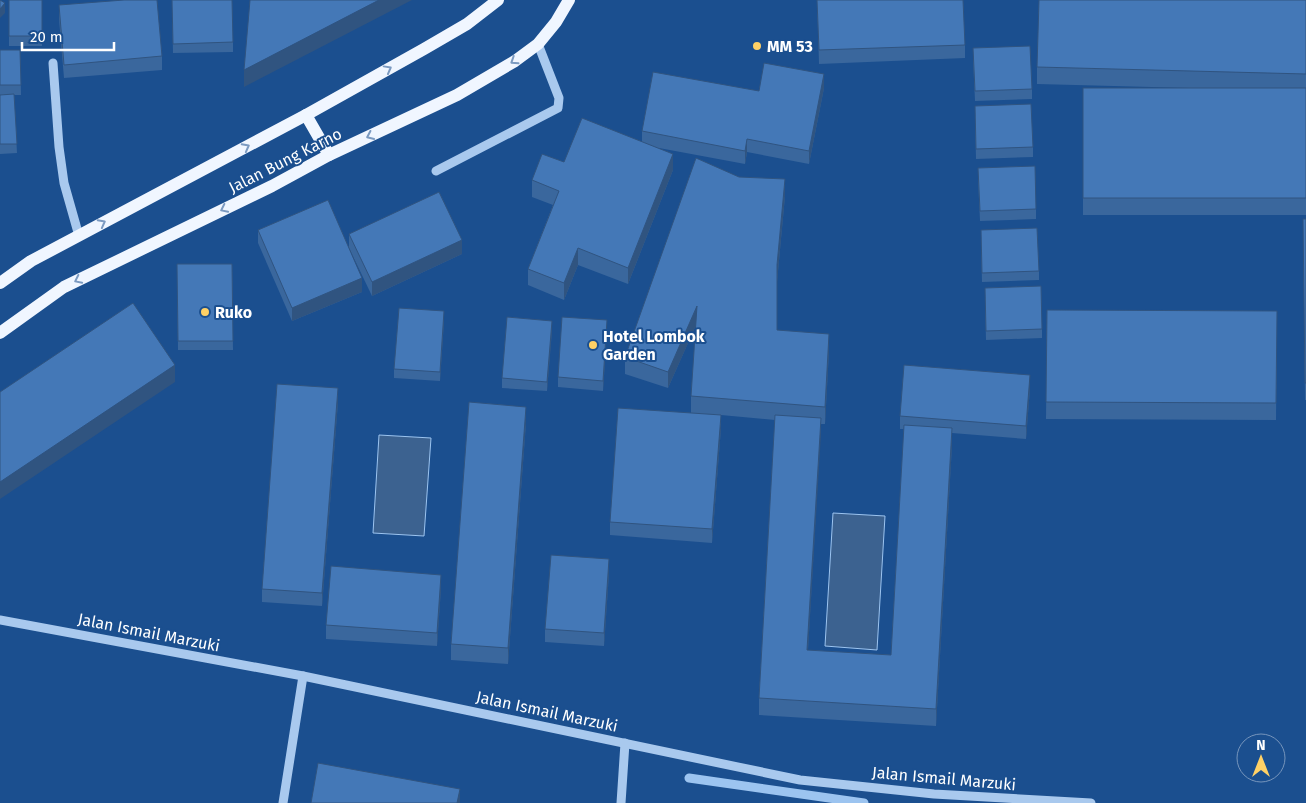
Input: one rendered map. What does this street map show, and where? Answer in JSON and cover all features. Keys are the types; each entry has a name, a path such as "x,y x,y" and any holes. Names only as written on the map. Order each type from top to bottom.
{"main road":[{"path":"0,283 31,261 306,114 467,24 498,0"},
{"name":"Jalan Bung Karno","path":"0,333 64,287 272,186 329,155 457,95 515,61 538,44 556,22 569,0"},
{"path":"306,114 329,155"}],"street":[{"path":"436,171 558,108 559,98 538,44"},
{"path":"53,63 59,147 64,183 79,236"},
{"name":"Jalan Ismail Marzuki","path":"0,620 303,676 800,780 934,794 1091,803"},
{"path":"283,803 303,676"},
{"path":"621,803 625,743"}],"water":[{"path":"379,435 431,438 424,536 373,533"},
{"path":"833,513 885,516 877,650 825,646"}],"building":[{"path":"0,0 5,3 0,9"},
{"path":"9,0 42,0 42,36 9,36"},
{"path":"124,0 157,0 162,56 64,65 59,5"},
{"path":"172,0 232,0 233,42 173,44"},
{"path":"250,0 379,0 244,70"},
{"path":"817,0 963,0 965,45 819,50"},
{"path":"1039,0 1306,0 1306,74 1037,67"},
{"path":"1030,46 1032,89 975,91 973,48"},
{"path":"0,50 20,50 21,85 0,85"},
{"path":"764,63 824,74 809,151 747,139 745,151 642,131 653,72 759,91"},
{"path":"1083,88 1306,88 1306,198 1083,198"},
{"path":"14,94 17,144 0,144 0,95"},
{"path":"1031,104 1033,147 976,149 975,106"},
{"path":"582,118 673,154 628,268 578,248 564,283 528,269 559,191 532,180 542,154 564,162"},
{"path":"696,158 739,177 785,179 777,265 777,330 829,334 825,407 691,396 697,306 668,372 625,357"},
{"path":"1035,166 1036,209 980,211 978,168"},
{"path":"439,192 462,240 372,282 349,234"},
{"path":"328,200 362,278 292,308 258,230"},
{"path":"1303,219 1306,219 1306,383 1305,383"},
{"path":"1037,228 1039,271 982,273 981,230"},
{"name":"Ruko","path":"177,264 232,264 233,341 178,341"},
{"path":"1041,286 1042,329 986,331 985,288"},
{"path":"133,303 175,365 0,482 0,392"},
{"path":"399,308 444,311 440,372 394,369"},
{"path":"1047,310 1277,311 1276,403 1046,402"},
{"path":"507,317 552,321 547,382 502,378"},
{"path":"562,317 607,320 603,381 558,377"},
{"path":"904,365 1030,375 1026,426 900,416"},
{"path":"277,384 338,388 322,593 262,589"},
{"path":"469,402 526,407 508,648 451,644"},
{"path":"618,408 721,415 712,529 610,522"},
{"path":"775,415 821,418 807,650 891,655 904,425 952,428 936,709 759,698"},
{"path":"551,555 609,559 604,633 545,629"},
{"path":"331,566 441,575 437,633 326,625"},
{"path":"318,763 460,789 457,803 311,803"}],"waterway":[{"path":"689,778 864,803"}],"place":[{"name":"MM 53","path":"757,46"},
{"name":"Ruko","path":"205,312"},
{"name":"Hotel Lombok Garden","path":"593,345"}]}
